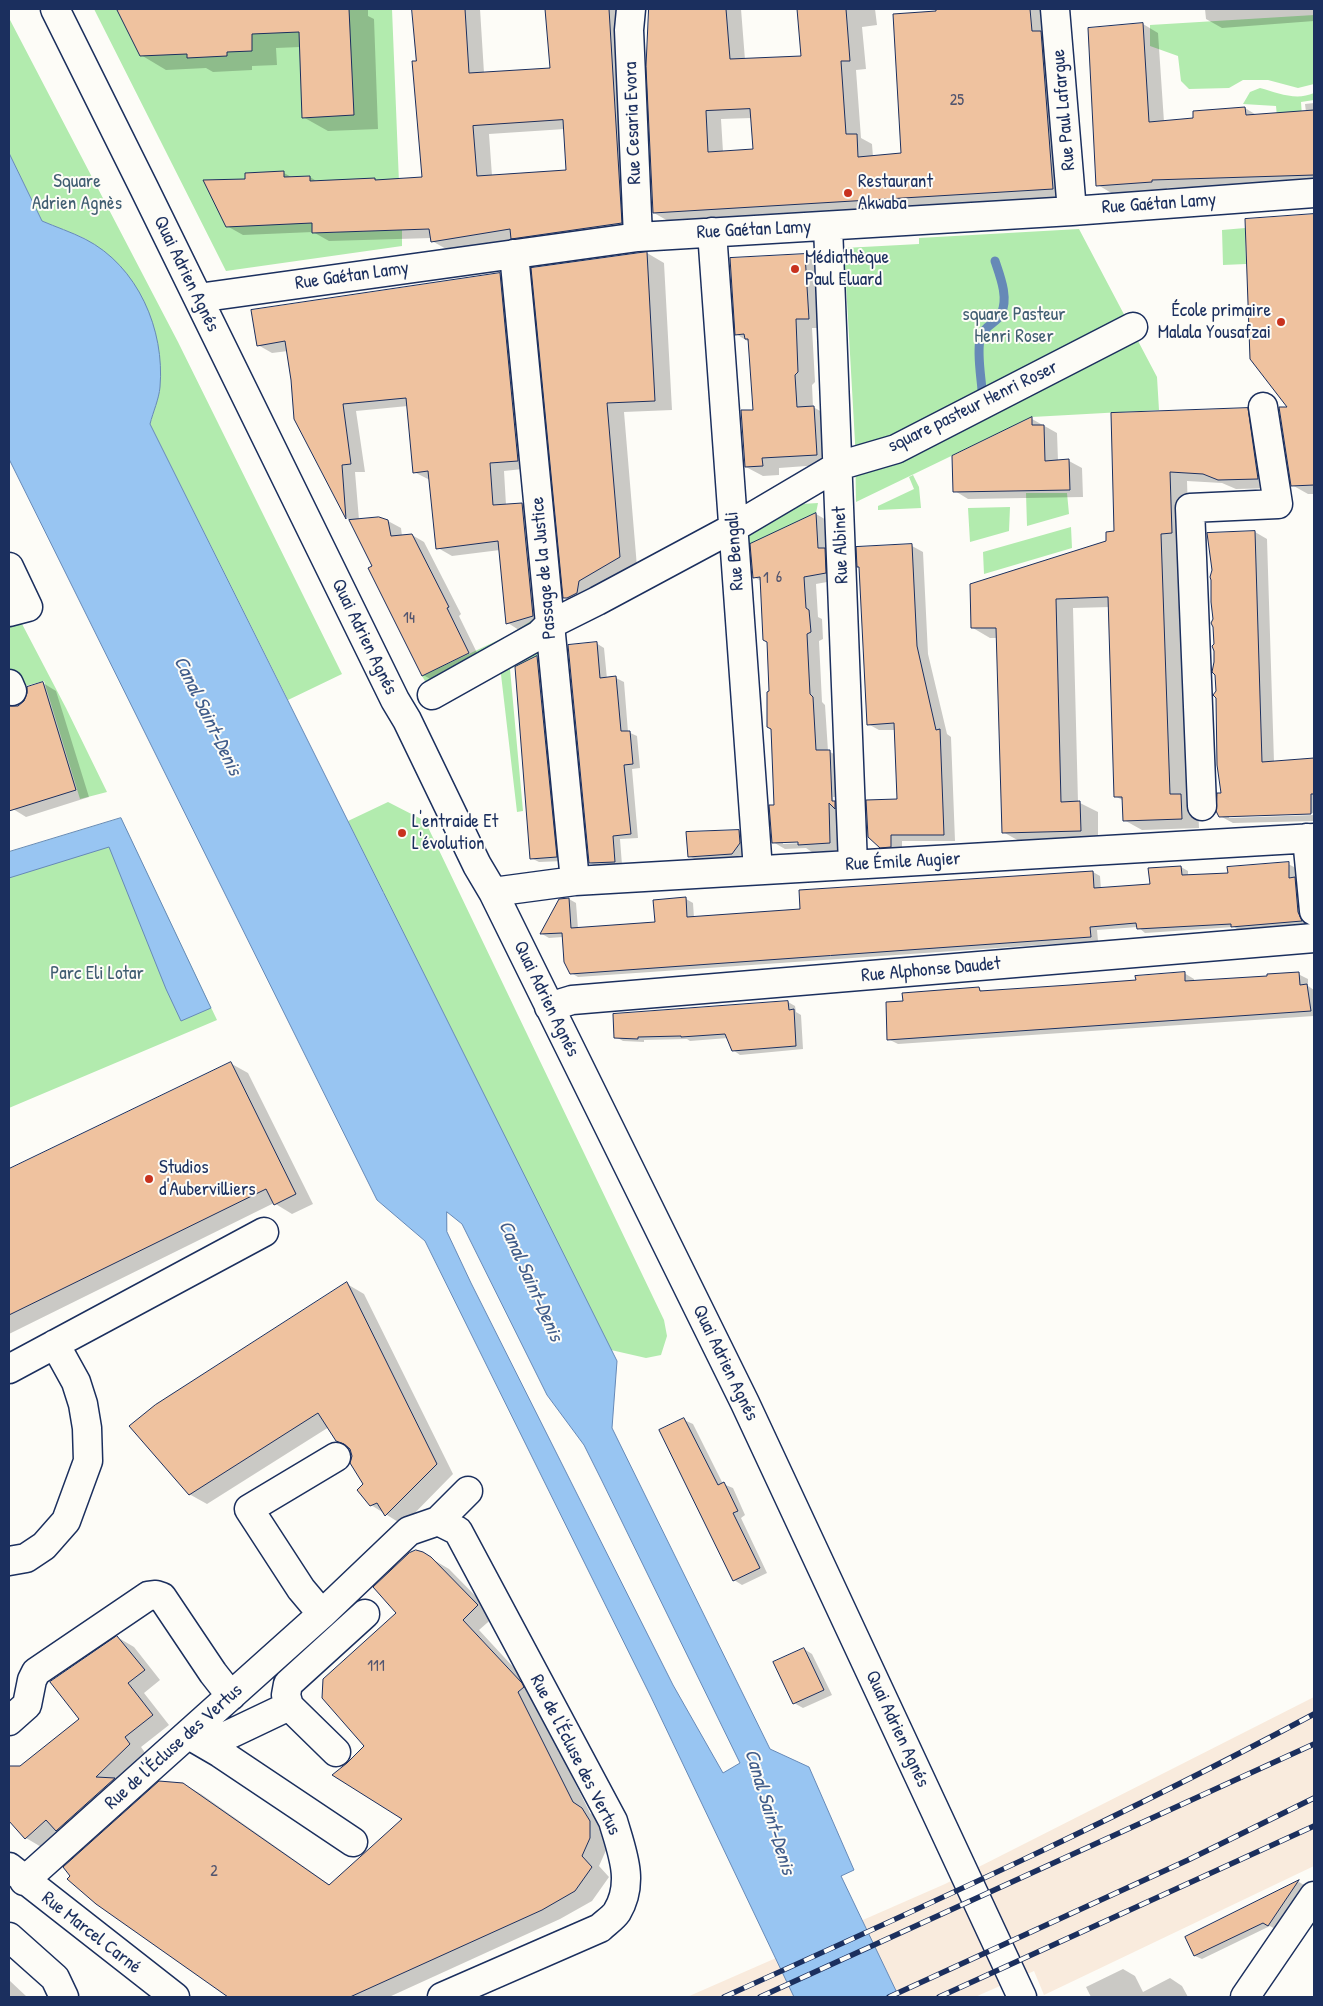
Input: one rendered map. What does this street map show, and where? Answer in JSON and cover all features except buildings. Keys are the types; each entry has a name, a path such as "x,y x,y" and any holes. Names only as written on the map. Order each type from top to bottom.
{"street":[{"name":"Quai Adrien Agnés","path":"55,9 395,700 407,720 477,865 493,892 745,1403 1022,1997"},
{"name":"Rue Cesaria Evora","path":"631,9 629,30 638,237"},
{"name":"Rue Paul Lafargue","path":"1055,9 1072,211"},
{"name":"Rue Gaétan Lamy","path":"198,298 638,237 1072,211 1314,193"},
{"name":"Rue Albinet","path":"828,226 853,865"},
{"name":"Rue Bengali","path":"712,232 758,870"},
{"name":"Passage de la Justice","path":"514,254 575,881"},
{"name":"square pasteur Henri Roser","path":"432,695 539,635 549,624 597,601 734,528 838,466 896,449 1133,327"},
{"path":"1202,806 1190,508 1278,504 1263,407"},
{"path":"9,567 18,609"},
{"name":"Rue Émile Augier","path":"493,892 575,881 1311,838"},
{"path":"1311,838 1314,911"},
{"name":"Rue Alphonse Daudet","path":"549,1007 572,1000 1314,938"},
{"path":"9,1369 264,1232"},
{"path":"9,1561 26,1558 44,1546 66,1521 88,1461 87,1428 83,1404 76,1382 55,1344"},
{"path":"322,1614 301,1589 250,1509 336,1457"},
{"name":"Rue de l'Écluse des Vertus","path":"16,1874 198,1740 231,1696 322,1614 409,1531 438,1520 468,1491"},
{"name":"Rue de l'Écluse des Vertus","path":"438,1520 458,1531 613,1821 626,1864 626,1889 616,1913 600,1928 442,1997"},
{"path":"9,1721 27,1705 32,1680 36,1672 148,1596 156,1595 162,1597 213,1673 231,1696"},
{"path":"336,1752 289,1706 286,1695 288,1684 365,1614"},
{"path":"198,1740 289,1706"},
{"path":"198,1740 353,1842"},
{"name":"Rue Marcel Carné","path":"16,1874 175,1997"},
{"path":"1245,1997 1314,1896"},
{"path":"9,1937 55,1978 64,1997"}],"shaded area":[{"path":"1314,1697 1314,1866 1044,1995 1034,1971 975,1997 687,1997 945,1884"}],"green space":[{"path":"94,9 392,9 399,183 310,187 310,176 284,177 284,172 245,173 245,179 204,180 312,223 313,233 402,230 402,246 226,271"},
{"path":"1314,15 1314,84 1298,88 1268,80 1243,80 1229,88 1189,89 1181,81 1178,56 1150,46 1150,25"},
{"name":"Square Adrien Agnès","path":"9,18 178,342 342,674 288,700 150,424 160,389 86,239 42,221 9,153"},
{"path":"1260,88 1294,96 1314,93 1314,100 1301,102 1306,171 1282,173 1276,106 1243,104 1250,92"},
{"path":"1245,228 1246,264 1223,265 1222,230"},
{"name":"square Pasteur Henri Roser","path":"1079,229 1157,377 1159,410 1032,417 856,502 855,442 844,248 919,244 919,238"},
{"path":"913,475 919,487 921,508 878,510 878,506 914,489 909,477"},
{"path":"1026,493 1067,493 1069,514 1027,526"},
{"path":"818,503 816,513 747,546 746,531 801,504"},
{"path":"1010,507 1009,531 970,542 968,508"},
{"path":"1071,527 1072,548 984,574 983,552"},
{"path":"537,617 539,630 428,686 422,676 509,635"},
{"path":"21,622 107,792 80,799 44,681 18,688 9,676 9,625"},
{"path":"540,646 541,654 510,669 523,811 517,812 500,666"},
{"path":"388,802 425,821 664,1320 667,1336 661,1355 646,1358 611,1350 348,821"},
{"name":"Parc Eli Lotar","path":"121,818 217,1020 9,1108 9,852"}],"water":[{"name":"Canal Saint-Denis","path":"9,153 42,221 85,239 104,251 120,266 144,302 158,344 160,365 160,387 150,424 617,1361 612,1428 770,1749 809,1767 854,1870 841,1876 899,1997 794,1997 651,1697 425,1241 377,1200 9,459","holes":["447,1212 462,1224 547,1395 584,1445 740,1763 723,1773 673,1685 471,1283 447,1232"]},
{"path":"121,818 211,1008 181,1021 166,989 109,847 9,878 9,852"}],"waterway":[{"path":"982,390 979,358 980,340 984,331 999,318 1004,301 1003,287 995,261"}],"railway":[{"path":"724,1997 948,1895 1095,1825 1314,1714"},
{"path":"760,1997 1314,1744"},
{"path":"889,1997 1188,1860 1314,1798"},
{"path":"939,1997 1314,1826"}],"place":[{"name":"Restaurant Akwaba","path":"848,193"},
{"name":"Médiathèque Paul Eluard","path":"795,269"},
{"name":"École primaire Malala Yousafzai","path":"1281,322"},
{"name":"L'entraide Et L'évolution","path":"402,833"},
{"name":"Studios d'Aubervilliers","path":"149,1179"}]}
